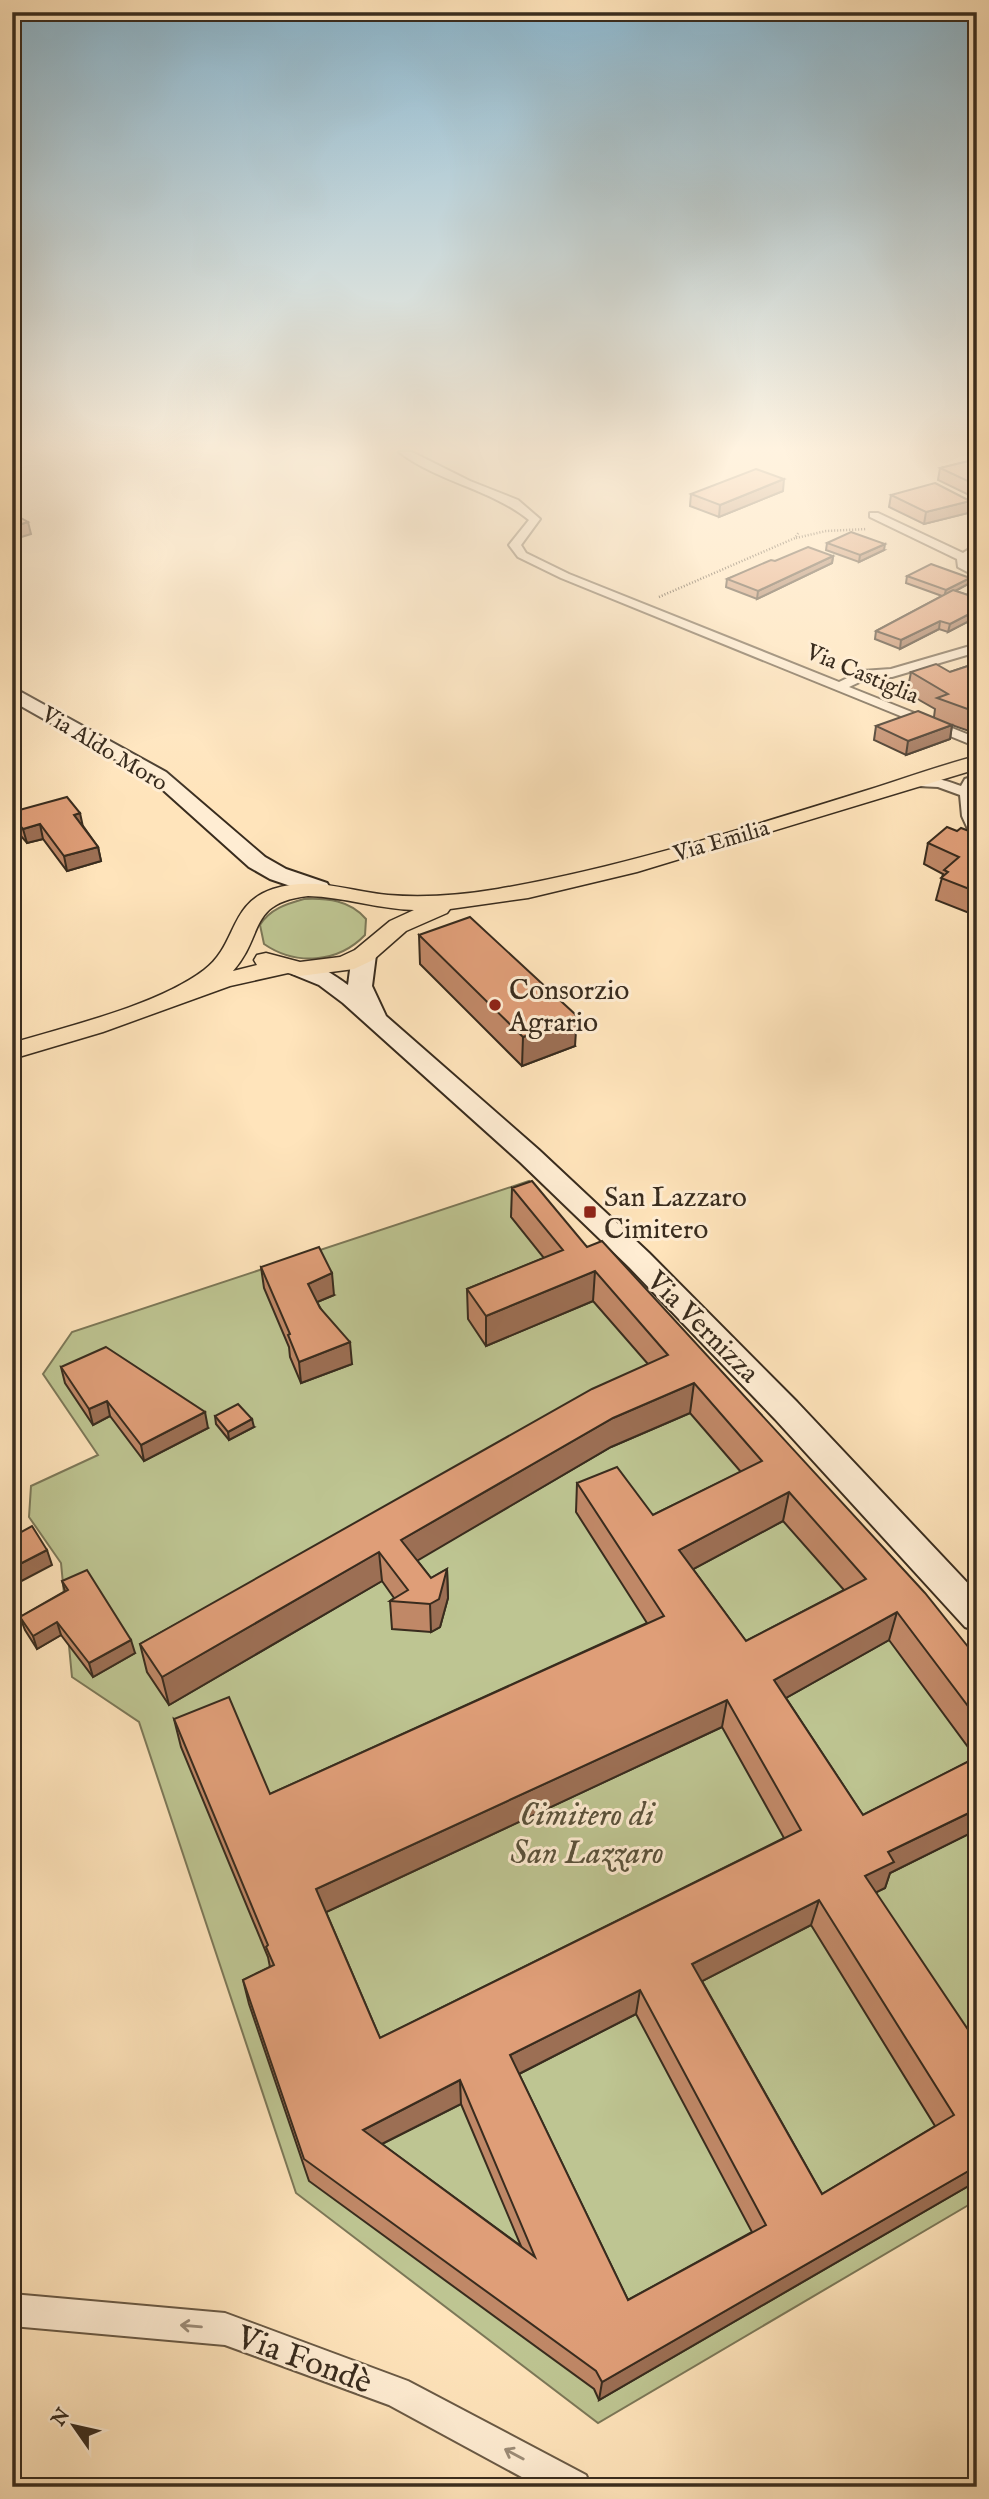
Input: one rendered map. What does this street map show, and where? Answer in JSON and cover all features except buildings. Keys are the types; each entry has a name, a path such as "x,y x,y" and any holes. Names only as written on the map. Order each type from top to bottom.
{"main road":[{"name":"Via Emilia","path":"12,1051 94,1027 244,974 334,966 364,956 377,946 384,935 417,916 461,901 606,873 977,762"},
{"name":"Via Emilia","path":"186,993 222,968 238,946 248,919 282,894 319,888 407,903 461,901"},
{"path":"361,897 374,904 383,914 386,924 384,935"},
{"path":"248,919 243,938 256,956 292,968"}],"street":[{"name":"Via Castiglia","path":"550,569 977,743"},
{"path":"841,686 866,674 892,673 977,648"},
{"name":"Via Aldo Moro","path":"12,693 159,776 257,862 278,874 319,888"},
{"path":"977,779 970,782 966,793 968,809 977,835"},
{"path":"917,782 940,783 966,793"},
{"path":"248,919 261,887 257,862"},
{"name":"Via Vernizza","path":"364,956 360,986 382,1026"},
{"name":"Via Vernizza","path":"292,968 335,986 501,1129 590,1212 797,1419 977,1617"},
{"name":"Via Fondè","path":"12,2310 225,2329 397,2392 574,2487"}],"path":[{"path":"664,605 652,600 724,569"}],"green space":[{"path":"304,899 330,900 353,908 366,919 365,935 342,951 316,958 289,956 264,944 260,925 264,919 279,908"},
{"name":"Cimitero di San Lazzaro","path":"529,1181 706,1386 977,1687 977,2200 598,2423 296,2193 139,1722 72,1677 61,1563 29,1517 31,1486 98,1455 43,1374 72,1332"}],"place":[{"name":"Consorzio Agrario","path":"495,1005"},
{"name":"San Lazzaro Cimitero","path":"590,1212"}]}
